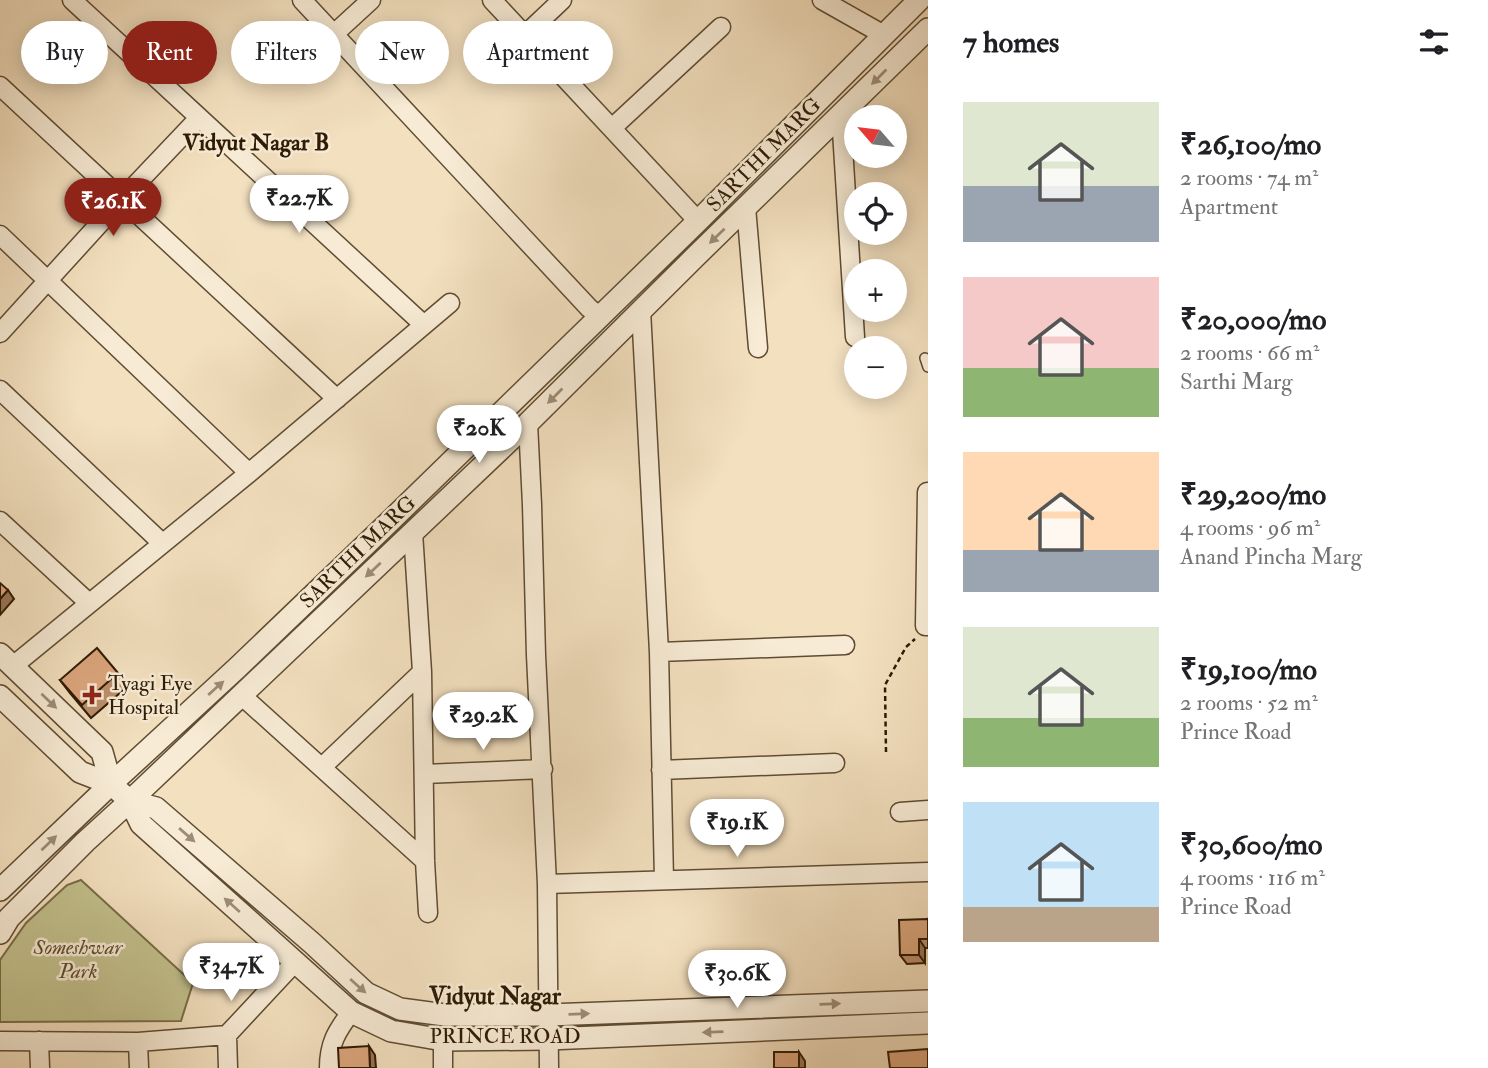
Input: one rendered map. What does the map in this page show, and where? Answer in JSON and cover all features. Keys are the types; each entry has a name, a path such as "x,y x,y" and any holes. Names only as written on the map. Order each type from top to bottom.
{"street":[{"path":"72,0 424,325"},
{"path":"302,0 322,21"},
{"path":"341,28 371,0"},
{"path":"492,0 512,21"},
{"path":"540,21 562,0"},
{"name":"SARTHI MARG","path":"0,890 382,529 698,221 919,0"},
{"path":"825,1 884,35"},
{"path":"612,128 721,27"},
{"path":"0,933 9,918 85,842 528,423 928,29"},
{"path":"341,42 600,317"},
{"path":"571,84 698,221"},
{"path":"0,86 337,400"},
{"path":"841,115 855,336"},
{"path":"0,333 199,118"},
{"path":"746,207 758,348"},
{"path":"0,235 249,473"},
{"path":"623,293 641,310 659,652 664,880"},
{"path":"111,784 102,752 7,660 89,603 337,400 450,303"},
{"path":"0,390 162,543"},
{"path":"511,404 528,423 547,884 550,1068"},
{"path":"924,630 927,492"},
{"path":"0,521 89,603"},
{"path":"382,529 406,539"},
{"path":"406,539 422,672 428,913"},
{"path":"659,652 845,646"},
{"path":"322,767 422,672"},
{"path":"241,695 425,861"},
{"name":"PRINCE ROAD","path":"0,696 80,772 111,784 130,801 141,824 351,1012 391,1031 443,1040 548,1039 928,1023"},
{"path":"661,770 835,763"},
{"path":"424,774 543,769"},
{"name":"PRINCE ROAD","path":"130,801 156,808 366,993 400,1009 445,1015 548,1015 928,1001"},
{"path":"900,812 928,810"},
{"path":"547,884 928,872"},
{"path":"0,1041 138,1042 227,1035 295,961"},
{"path":"329,1068 331,1047 337,1031 351,1012"},
{"path":"227,1035 228,1068"},
{"path":"443,1040 443,1068"},
{"path":"39,1041 40,1068"},
{"path":"138,1042 139,1068"}],"path":[{"path":"886,752 885,685 906,648 924,630"}],"green space":[{"name":"Someshwar Park","path":"81,880 193,983 181,1021 0,1022 0,960 26,923 67,885"}],"building":[{"path":"0,583 8,590 0,599"},
{"path":"97,648 118,673 82,705 60,680"},
{"path":"928,919 928,939 919,939 919,955 900,955 899,920"},
{"path":"369,1046 370,1068 339,1068 338,1048"},
{"path":"928,1049 928,1068 890,1068 888,1052"},
{"path":"774,1052 799,1052 799,1068 774,1068"}],"place":[{"name":"Tyagi Eye Hospital","path":"92,695"}],"district":[{"name":"Vidyut Nagar B","path":"256,142"},
{"name":"Vidyut Nagar","path":"495,996"}]}
